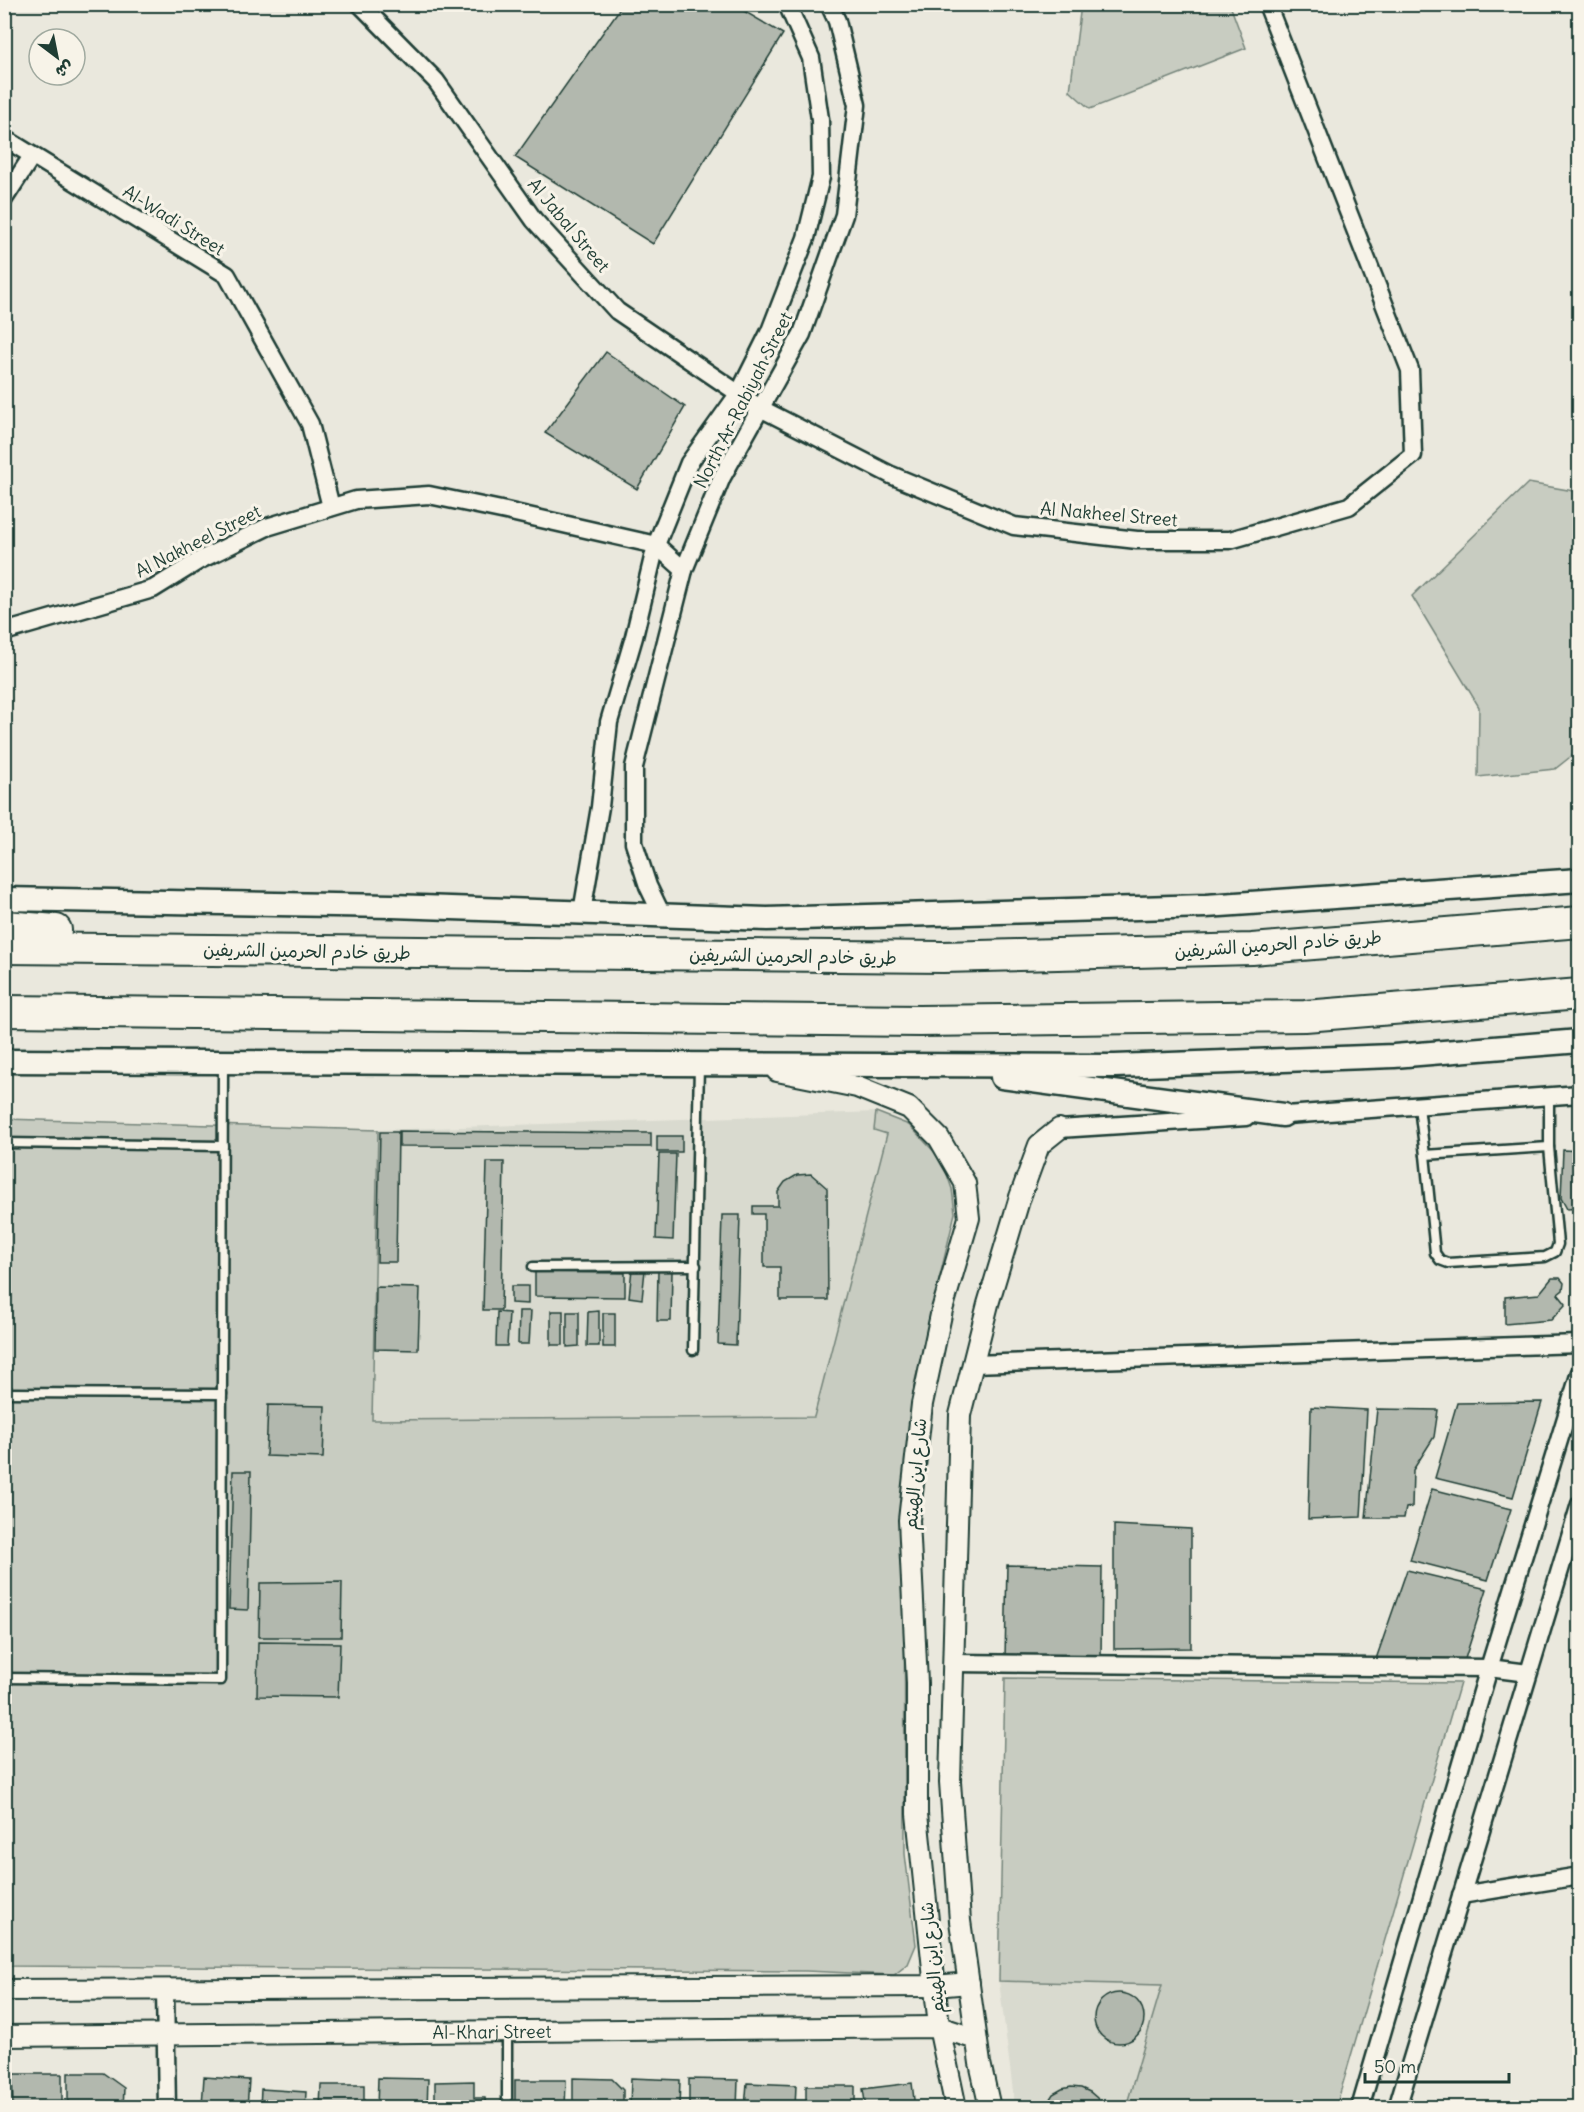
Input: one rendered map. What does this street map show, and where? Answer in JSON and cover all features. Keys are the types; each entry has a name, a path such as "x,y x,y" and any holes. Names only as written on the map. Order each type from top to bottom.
{"highway":[{"name":"طريق خادم الحرمين الشريفين","path":"4,948 944,957 1252,949 1580,922"},
{"path":"4,926 347,952"},
{"path":"4,1011 919,1022 1305,1016 1580,993"}],"main road":[{"path":"4,899 380,906 767,919 1206,906 1580,880"},
{"path":"4,1061 1115,1066 1394,1056 1580,1041"},
{"path":"911,1065 1283,1115"}],"street":[{"name":"Al Jabal Street","path":"360,4 436,81 534,220 617,311 760,408"},
{"name":"North Ar-Rabiyah Street","path":"582,912 600,807 609,722 634,637 656,545 689,463 739,393 770,331 806,238 820,177 820,119 811,58 788,4"},
{"name":"North Ar-Rabiyah Street","path":"662,915 648,886 634,843 634,767 684,570 722,477 802,334 844,215 857,105 837,21 829,4"},
{"name":"Al Nakheel Street","path":"760,408 891,475 1014,526 1137,540 1230,540 1349,506 1413,455 1410,370 1267,4"},
{"name":"Al-Wadi Street","path":"4,138 227,275 310,424 332,507"},
{"path":"4,200 32,156"},
{"name":"Al Nakheel Street","path":"4,632 153,589 200,560 267,526 356,500 429,495 656,545 684,570"},
{"name":"شارع ابن الهيثم","path":"742,1065 857,1086 909,1108 939,1138 965,1183 969,1218 942,1310 922,1404 909,1520 917,1683 917,1814 939,2027 956,2108"},
{"path":"1059,1129 1419,1107 1580,1094"},
{"name":"شارع ابن الهيثم","path":"990,2108 976,2039 960,1921 950,1782 960,1415 991,1294 1020,1197 1039,1145 1059,1129"},
{"path":"973,1364 1580,1344"},
{"path":"1360,2108 1489,1668 1580,1372"},
{"path":"1396,2108 1580,1504"},
{"path":"953,1664 1489,1668 1528,1673"},
{"path":"1461,1895 1580,1876"},
{"path":"4,1990 935,1986 969,1983"},
{"path":"165,1990 167,2108"},
{"name":"Al-Kharj Street","path":"4,2036 939,2027 976,2039"}],"lane":[{"path":"4,1678 221,1680 223,1062"},
{"path":"693,1350 699,1064"},
{"path":"1419,1107 1435,1253 1440,1260 1448,1263 1545,1257 1555,1252 1558,1244 1549,1147 1550,1096"},
{"path":"4,1143 223,1146"},
{"path":"1425,1155 1549,1147"},
{"path":"534,1268 696,1266"},
{"path":"4,1393 222,1394"},
{"path":"507,2031 507,2108"}],"shaded area":[{"path":"1081,5 1230,5 1246,48 1090,109 1070,91"},
{"path":"1528,483 1579,492 1579,750 1555,769 1478,777 1479,707 1412,596"},
{"path":"876,1112 874,1130 887,1134 814,1417 370,1420 378,1130"},
{"path":"876,1112 909,1125 942,1160 952,1189 955,1213 914,1385 904,1492 905,1854 916,1945 908,1964 894,1975 806,1971 5,1966 5,1119 378,1130 372,1420 814,1417 887,1134 874,1130"},
{"path":"1005,1678 1460,1683 1336,2107 1126,2107 1162,1985 999,1981"},
{"path":"999,1981 1162,1985 1126,2107 1015,2107"}],"building":[{"path":"623,4 732,4 783,34 653,244 515,157"},
{"path":"606,352 685,407 637,489 545,433"},
{"path":"399,1131 651,1133 651,1147 399,1146"},
{"path":"380,1132 398,1132 396,1262 377,1262"},
{"path":"657,1136 682,1136 682,1152 657,1152"},
{"path":"1563,1150 1580,1151 1580,1208 1567,1209 1561,1198"},
{"path":"659,1154 676,1154 673,1240 656,1239"},
{"path":"487,1162 504,1162 501,1310 483,1310"},
{"path":"811,1174 827,1188 828,1300 780,1300 780,1267 764,1267 764,1214 753,1214 753,1206 778,1206 778,1192 785,1182 797,1175"},
{"path":"722,1215 740,1215 736,1345 718,1344"},
{"path":"632,1269 645,1270 642,1299 629,1297"},
{"path":"658,1271 672,1271 671,1321 657,1321"},
{"path":"535,1272 625,1273 625,1297 535,1296"},
{"path":"1552,1278 1560,1278 1564,1283 1563,1290 1558,1294 1566,1304 1551,1320 1505,1324 1505,1297 1539,1294"},
{"path":"511,1286 528,1286 528,1304 511,1303"},
{"path":"376,1287 420,1288 418,1350 375,1349"},
{"path":"519,1311 531,1311 529,1344 518,1344"},
{"path":"551,1311 563,1311 563,1345 551,1345"},
{"path":"599,1311 599,1346 587,1346 588,1312"},
{"path":"497,1312 509,1313 507,1346 496,1346"},
{"path":"567,1312 579,1312 579,1346 567,1347"},
{"path":"603,1313 615,1313 615,1347 603,1347"},
{"path":"1542,1402 1513,1497 1435,1478 1457,1403"},
{"path":"268,1405 325,1406 323,1458 266,1456"},
{"path":"1311,1407 1367,1410 1361,1517 1308,1519"},
{"path":"1377,1409 1438,1410 1434,1437 1413,1470 1412,1507 1406,1508 1404,1518 1366,1518"},
{"path":"233,1471 251,1471 248,1610 229,1609"},
{"path":"1432,1489 1511,1509 1488,1580 1410,1560"},
{"path":"1114,1525 1191,1529 1191,1648 1114,1649"},
{"path":"1007,1565 1102,1567 1101,1657 1005,1658"},
{"path":"1407,1570 1487,1589 1464,1662 1376,1659"},
{"path":"342,1582 341,1637 259,1637 260,1583"},
{"path":"258,1642 340,1643 338,1697 257,1696"},
{"path":"1119,1993 1128,1995 1139,2004 1144,2018 1142,2027 1133,2038 1119,2043 1110,2041 1099,2032 1094,2018 1096,2009 1105,1998"},
{"path":"68,2073 103,2073 124,2088 123,2108 68,2108"},
{"path":"12,2074 62,2074 62,2108 13,2108"},
{"path":"204,2077 249,2080 247,2108 193,2108 194,2105 202,2106"},
{"path":"378,2078 428,2079 427,2108 377,2108"},
{"path":"573,2078 612,2079 623,2090 623,2108 573,2108"},
{"path":"631,2078 680,2080 679,2108 630,2108"},
{"path":"689,2079 738,2080 737,2108 689,2108"},
{"path":"515,2080 566,2080 565,2108 515,2108"},
{"path":"474,2081 474,2098 485,2098 486,2108 435,2108 435,2082"},
{"path":"747,2083 796,2085 795,2108 745,2108"},
{"path":"912,2083 915,2108 866,2108 863,2089"},
{"path":"321,2085 364,2085 364,2108 320,2108"},
{"path":"806,2086 855,2086 855,2108 806,2108"},
{"path":"1071,2087 1090,2092 1097,2098 1102,2108 1044,2108 1053,2094"},
{"path":"261,2089 306,2092 305,2108 260,2108"}]}
